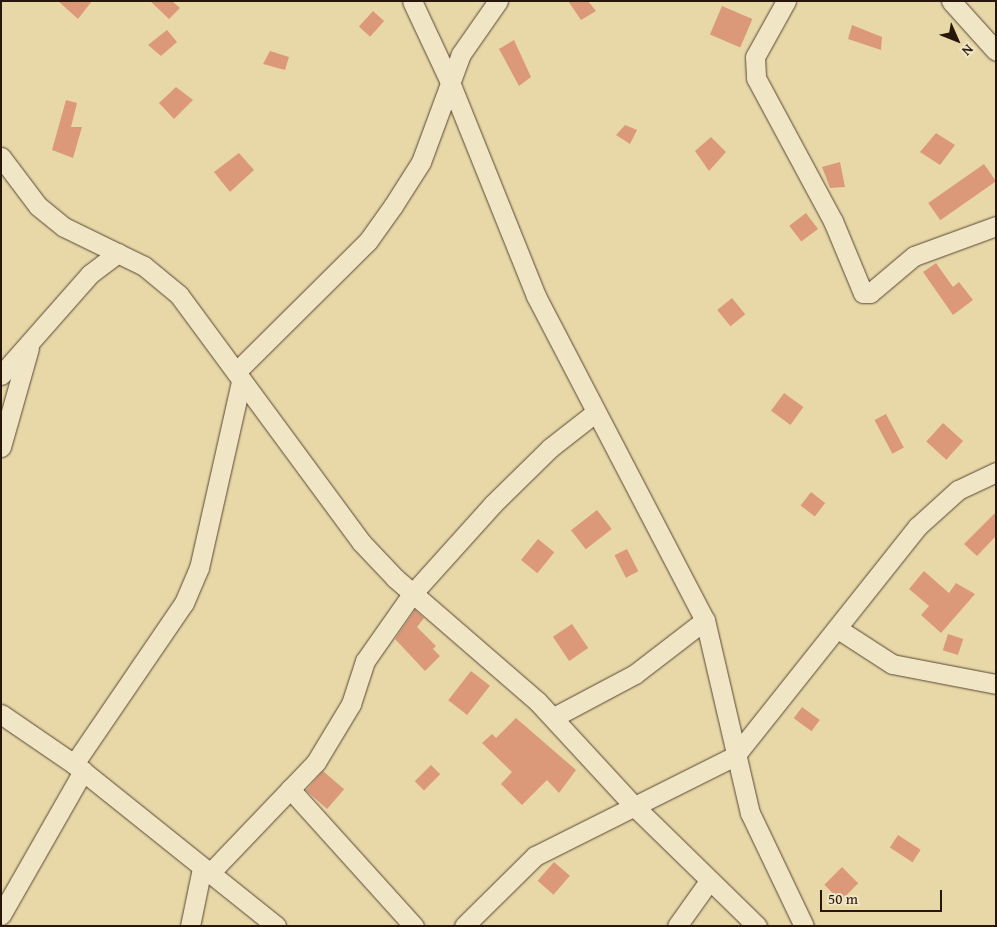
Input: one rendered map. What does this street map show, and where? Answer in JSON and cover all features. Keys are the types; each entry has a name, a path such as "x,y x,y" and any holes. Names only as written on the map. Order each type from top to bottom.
{"street":[{"path":"412,1 450,82 536,296 705,620 735,756 750,813 804,926"},
{"path":"1,915 79,767 184,603 199,568 238,377 368,242 421,162 461,54 498,1"},
{"path":"786,1 755,57 756,78 788,131 863,293 870,293 914,256 996,226"},
{"path":"951,1 996,51"},
{"path":"1,156 11,175 44,211 64,227 144,266 179,295 362,542 412,594 554,717 634,806 757,926"},
{"path":"1,375 29,346 90,274 118,253"},
{"path":"1,448 29,346"},
{"path":"190,926 206,871 290,789 336,732 365,661 412,594 493,504 550,448 596,412"},
{"path":"464,926 535,856 735,756 932,510 958,490 996,472"},
{"path":"554,717 635,674 705,620"},
{"path":"838,629 892,664 996,684"},
{"path":"1,714 79,767 276,926"},
{"path":"290,789 414,926"},
{"path":"677,926 709,881"}],"building":[{"path":"58,1 92,1 78,19"},
{"path":"150,1 172,1 180,8 169,19"},
{"path":"568,1 588,1 596,11 581,20"},
{"path":"722,6 752,19 740,47 710,35"},
{"path":"373,11 384,21 370,37 359,27"},
{"path":"852,25 882,37 881,50 848,39"},
{"path":"167,30 177,42 161,56 148,45"},
{"path":"514,40 531,77 519,86 499,49"},
{"path":"270,51 289,57 285,70 263,64"},
{"path":"176,87 193,100 174,119 159,103"},
{"path":"66,100 77,103 71,127 82,127 73,158 52,150"},
{"path":"625,125 637,130 630,144 616,135"},
{"path":"936,133 955,145 940,165 920,152"},
{"path":"711,137 726,152 709,171 695,151"},
{"path":"239,153 254,170 230,192 214,172"},
{"path":"840,162 845,187 830,188 822,167"},
{"path":"984,164 996,181 940,220 928,203"},
{"path":"806,213 818,229 801,242 789,226"},
{"path":"936,263 953,287 959,282 973,300 953,315 923,272"},
{"path":"732,298 745,314 730,326 717,310"},
{"path":"784,393 803,407 790,425 771,411"},
{"path":"886,414 904,448 892,454 875,420"},
{"path":"943,423 963,441 946,460 926,442"},
{"path":"811,492 825,503 815,516 801,505"},
{"path":"597,510 612,529 586,549 571,530"},
{"path":"996,512 996,536 977,556 964,544"},
{"path":"538,539 554,552 537,573 521,560"},
{"path":"627,549 638,571 626,578 615,555"},
{"path":"924,571 949,593 956,583 975,594 941,633 921,615 929,606 909,589"},
{"path":"415,610 424,618 417,627 436,646 433,649 440,656 425,671 395,639"},
{"path":"572,624 588,648 569,661 553,637"},
{"path":"948,634 963,639 958,655 943,650"},
{"path":"471,671 490,686 467,715 448,700"},
{"path":"802,707 820,720 812,731 794,718"},
{"path":"516,718 576,770 559,793 547,780 522,805 501,784 512,772 482,743 492,734 496,738"},
{"path":"431,765 440,774 424,790 415,781"},
{"path":"323,771 344,789 327,809 306,791"},
{"path":"898,835 921,850 912,862 890,848"},
{"path":"554,862 570,876 553,895 538,881"},
{"path":"842,867 858,883 841,901 824,885"}]}
